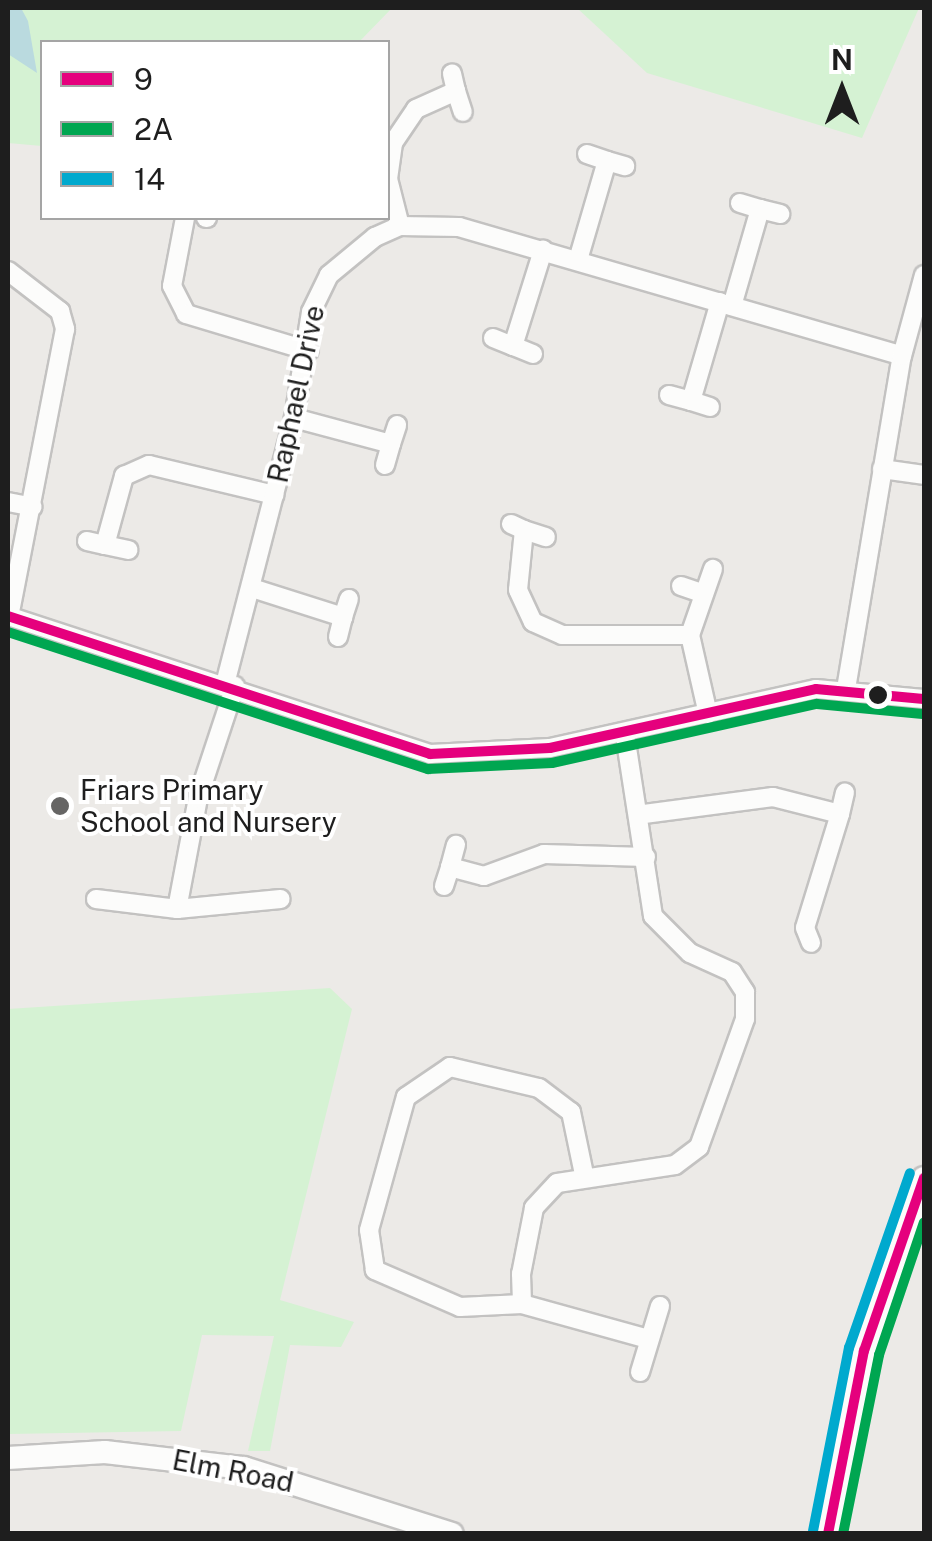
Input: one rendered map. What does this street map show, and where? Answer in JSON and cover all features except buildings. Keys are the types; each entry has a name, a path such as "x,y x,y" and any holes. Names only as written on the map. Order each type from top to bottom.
{"street":[{"path":"390,164 393,142 416,109 454,82 463,112"},
{"path":"578,260 616,163 587,154"},
{"path":"390,187 400,226 459,227 902,356"},
{"path":"740,203 780,214"},
{"path":"691,401 760,208"},
{"path":"185,220 172,286 186,314 309,351"},
{"name":"Raphael Drive","path":"177,908 198,798 230,685 294,418 309,351 311,312 329,274 400,226"},
{"path":"513,346 543,250"},
{"path":"8,271 65,321 34,507 8,617 230,685 348,734 430,754 514,754 846,689 924,699"},
{"path":"846,689 902,356 923,283"},
{"path":"493,338 533,354"},
{"path":"669,395 710,407"},
{"path":"294,418 391,444"},
{"path":"385,465 397,425"},
{"path":"128,550 96,543 124,476 149,465 274,495"},
{"path":"882,469 924,475"},
{"path":"8,502 34,507"},
{"path":"546,537 518,527 519,600 541,628 690,635"},
{"path":"708,714 690,635 713,569"},
{"path":"680,586 704,594"},
{"path":"252,588 346,608 338,637"},
{"path":"522,1304 534,1208 557,1183 584,1174 675,1165 694,1153 745,1019 745,992 732,972 690,953 653,916 644,814 626,735"},
{"path":"810,943 805,928 845,793"},
{"path":"644,814 773,798 840,814"},
{"path":"444,886 456,845"},
{"path":"450,867 484,876 544,854 646,857"},
{"path":"96,899 177,908 281,899"},
{"path":"584,1174 576,1122 538,1088 450,1067 406,1097 370,1230 375,1270 394,1286 460,1307 522,1304 648,1338"},
{"path":"828,1534 864,1351 924,1178"},
{"path":"640,1372 660,1306"},
{"name":"Elm Road","path":"8,1458 136,1453 244,1468 452,1534"}],"green space":[{"path":"8,8 392,8 361,40 40,40 40,146 8,143"},
{"path":"577,8 919,8 862,138 647,73"},
{"path":"330,988 352,1009 280,1300 354,1322 341,1347 290,1345 270,1451 248,1451 274,1336 202,1335 181,1431 8,1434 8,1009"}],"water":[{"path":"8,8 21,8 28,21 37,73 8,54"}],"transit line":[{"name":"9","path":"8,616 430,754 550,748 816,689 924,699"},
{"name":"2A","path":"8,632 428,769 552,763 817,704 923,714"},
{"name":"14","path":"813,1531 849,1348 910,1173"},
{"name":"9","path":"828,1534 864,1351 924,1178"},
{"name":"2A","path":"843,1534 879,1355 924,1222"}],"place":[{"name":"Friars Primary School and Nursery","path":"60,806"}]}
